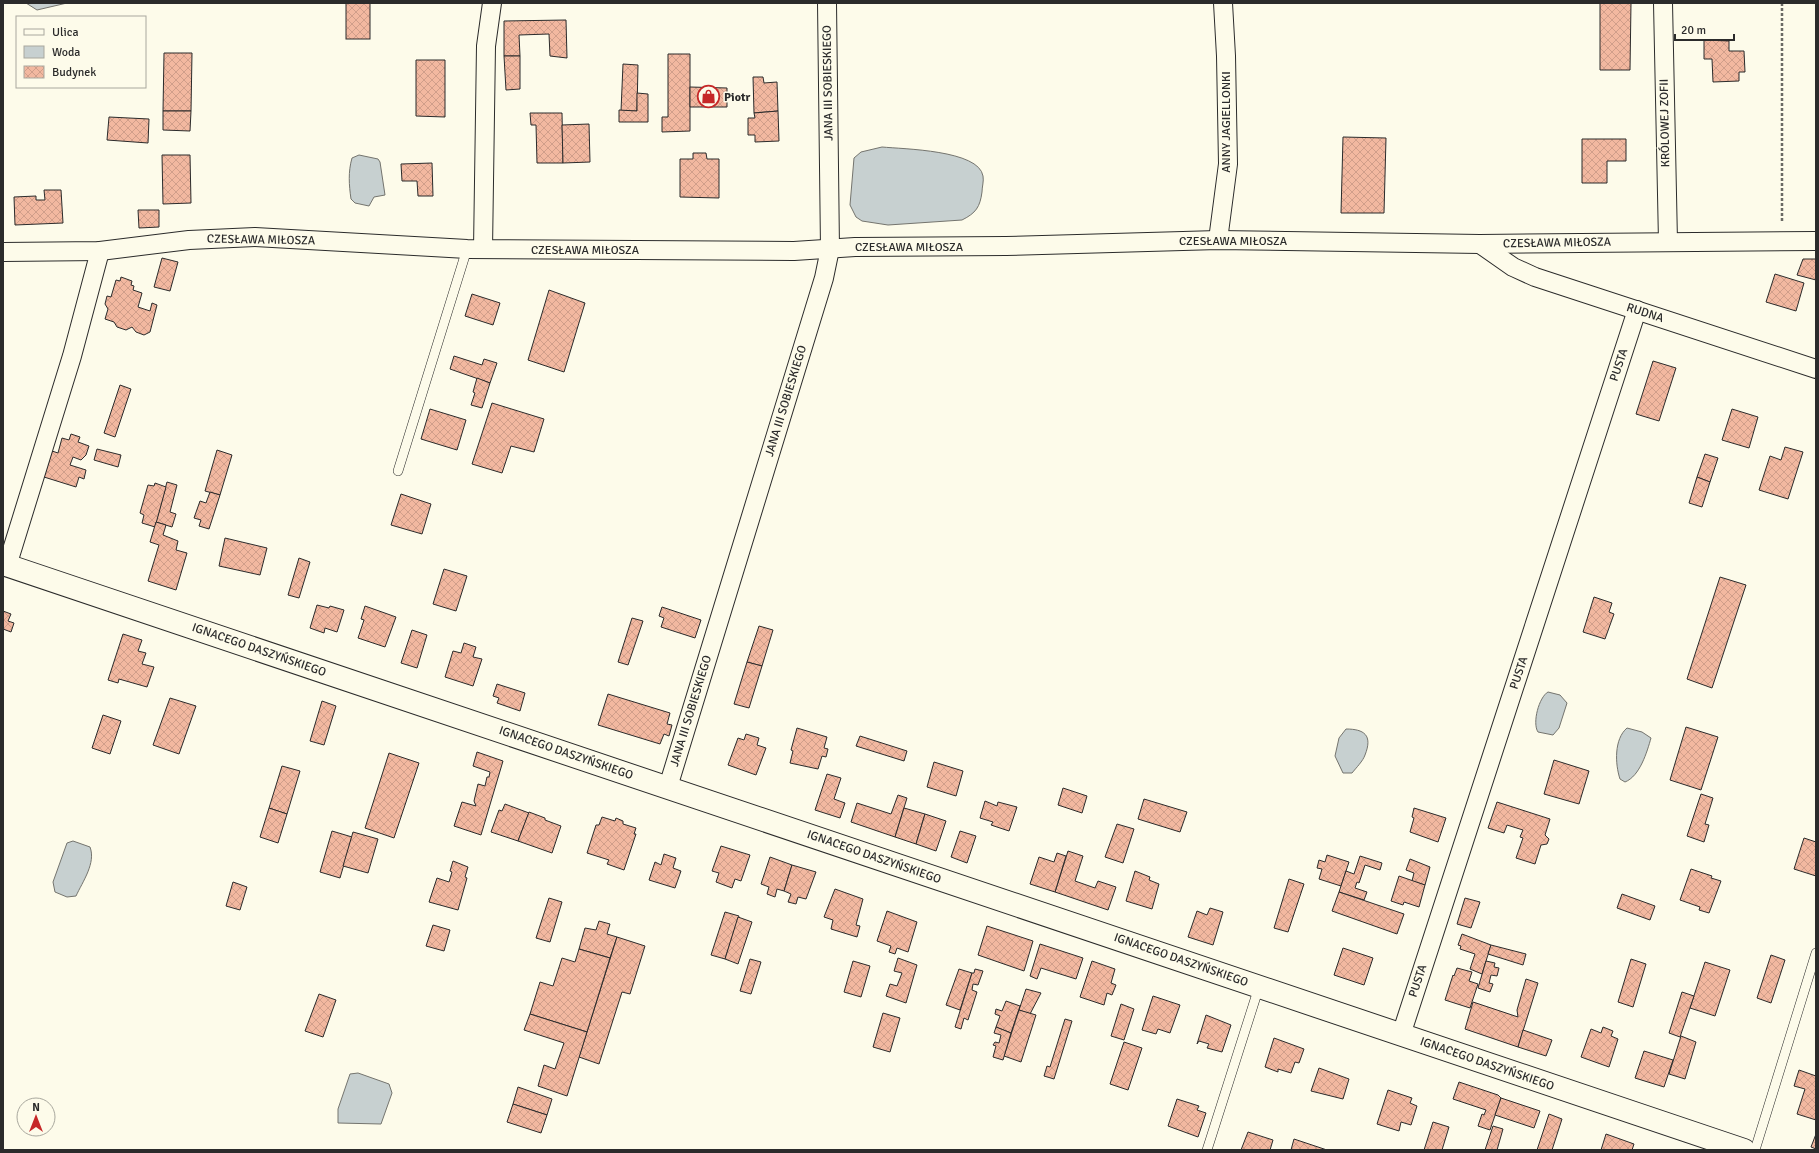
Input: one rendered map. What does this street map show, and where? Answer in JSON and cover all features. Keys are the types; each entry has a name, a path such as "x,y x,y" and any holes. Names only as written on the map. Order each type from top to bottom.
{"street":[{"path":"475,249 486,46 492,3"},
{"name":"JANA III SOBIESKIEGO","path":"668,787 824,278 830,249 827,3"},
{"name":"ANNY JAGIELLONKI","path":"1218,240 1228,164 1226,56 1223,3"},
{"name":"KRÓLOWEJ ZOFII","path":"1663,3 1668,242"},
{"name":"CZESŁAWA MIŁOSZA","path":"3,252 100,251 189,240 255,237 475,249 786,251 1218,240 1480,244 1816,241"},
{"name":"RUDNA","path":"1480,244 1513,267 1535,277 1816,368"},
{"path":"5,565 72,356 100,251"},
{"name":"PUSTA","path":"1401,1035 1637,310"},
{"name":"IGNACEGO DASZYŃSKIEGO","path":"5,565 1744,1150"}],"lane":[{"path":"398,471 475,249"},
{"path":"1754,1150 1816,953"},
{"path":"1207,1150 1259,987"}],"path":[{"path":"1782,3 1782,241"}],"water":[{"path":"26,3 67,3 37,10"},
{"path":"882,147 939,152 968,161 978,167 983,176 983,182 978,206 971,215 962,220 888,225 862,221 856,217 850,205 854,158 861,152"},
{"path":"359,155 378,159 380,162 385,195 374,197 369,206 355,203 351,199 349,178 350,168 352,158"},
{"path":"1548,692 1560,695 1567,703 1559,728 1553,735 1538,732 1536,728 1536,717 1539,704"},
{"path":"1627,728 1642,732 1651,738 1639,769 1635,775 1625,782 1620,779 1618,773 1617,752 1620,738"},
{"path":"1346,729 1358,730 1362,732 1365,734 1368,742 1364,757 1352,773 1343,773 1335,756 1339,738"},
{"path":"73,841 90,847 91,859 88,872 76,896 67,897 55,892 53,882 67,843"},
{"path":"358,1073 389,1084 392,1093 381,1124 338,1123 338,1109 350,1074"}],"building":[{"path":"346,3 370,3 370,39 346,39"},
{"path":"1600,3 1631,3 1630,70 1600,70"},
{"path":"566,20 567,58 550,56 549,34 519,35 520,56 504,56 504,21"},
{"path":"1704,40 1729,41 1729,51 1744,51 1745,72 1739,72 1739,81 1713,82 1712,59 1704,59"},
{"path":"164,53 192,53 191,111 163,111"},
{"path":"668,54 690,54 690,131 662,132 662,117 668,117"},
{"path":"504,56 520,56 520,89 506,90"},
{"path":"416,60 445,60 445,117 416,116"},
{"path":"623,64 638,65 637,111 621,111"},
{"path":"753,77 763,77 764,83 777,82 778,111 754,113"},
{"name":"Piotr","path":"690,87 727,88 727,107 690,107"},
{"path":"637,93 648,94 648,122 619,122 619,110 637,111"},
{"path":"163,111 191,111 190,131 163,130"},
{"path":"778,111 779,141 755,142 755,135 748,135 748,118 755,118 754,113"},
{"path":"530,113 562,113 563,163 537,163 536,125 531,125"},
{"path":"109,117 149,119 148,143 107,140"},
{"path":"589,124 590,162 563,163 562,125"},
{"path":"1343,137 1386,138 1384,213 1341,213"},
{"path":"1582,139 1626,139 1626,161 1607,161 1607,183 1582,183"},
{"path":"693,153 706,153 707,159 719,159 719,198 680,197 680,159 693,159"},
{"path":"162,155 190,155 191,203 163,204"},
{"path":"432,163 433,196 418,196 417,181 402,181 401,164"},
{"path":"44,190 61,190 63,223 15,225 14,197 36,196 36,200 45,200"},
{"path":"138,210 159,210 159,227 139,228"},
{"path":"162,258 178,262 170,291 154,287"},
{"path":"1803,259 1816,259 1816,280 1797,275"},
{"path":"1775,274 1804,283 1796,311 1766,302"},
{"path":"121,277 132,281 131,285 134,286 133,290 142,293 138,307 150,311 152,303 157,305 150,332 144,335 136,332 132,327 126,330 117,327 114,322 105,319 108,309 105,304 107,296 111,297 116,280 120,281"},
{"path":"549,290 585,303 564,372 528,360"},
{"path":"472,294 500,303 493,325 465,316"},
{"path":"454,356 482,365 484,359 497,363 490,383 450,369"},
{"path":"1653,361 1676,368 1659,421 1636,414"},
{"path":"477,378 490,383 482,408 471,405 475,393 473,392"},
{"path":"120,385 131,389 115,437 104,433"},
{"path":"492,403 544,419 534,452 511,446 502,473 472,464"},
{"path":"430,409 466,420 457,450 421,439"},
{"path":"1732,409 1758,417 1749,448 1722,440"},
{"path":"71,434 80,437 78,442 89,446 86,455 81,460 73,457 70,465 86,470 84,479 79,477 76,487 44,477 52,451 58,453 62,438 69,440"},
{"path":"1785,447 1803,452 1788,499 1759,490 1770,456 1781,460"},
{"path":"97,449 121,455 118,467 94,460"},
{"path":"217,450 232,455 220,495 205,491"},
{"path":"1705,454 1718,458 1710,482 1697,477"},
{"path":"1697,477 1710,482 1702,507 1689,503"},
{"path":"167,482 177,485 170,512 176,514 172,527 156,522"},
{"path":"155,483 166,487 155,527 142,523 144,515 140,513 148,485 154,486"},
{"path":"210,492 220,495 209,529 199,526 201,520 194,518 200,501 206,503"},
{"path":"401,494 431,504 422,534 391,525"},
{"path":"156,522 166,525 163,535 178,541 176,550 187,553 176,590 148,581 159,545 150,542"},
{"path":"225,538 267,548 260,575 219,566"},
{"path":"299,558 310,562 299,598 288,595"},
{"path":"444,569 467,576 456,611 433,604"},
{"path":"1720,577 1746,585 1712,688 1687,679"},
{"path":"1594,597 1612,603 1609,612 1614,614 1605,639 1583,632"},
{"path":"317,605 329,608 330,606 344,610 337,632 325,628 324,633 310,628"},
{"path":"365,606 396,617 385,647 358,638 364,620 361,619"},
{"path":"662,607 701,620 695,638 661,627 664,618 659,616"},
{"path":"3,611 11,614 8,621 14,623 11,632 3,629"},
{"path":"632,618 643,621 628,665 618,662"},
{"path":"759,626 773,630 762,666 747,662"},
{"path":"412,630 427,635 417,668 401,663"},
{"path":"123,634 142,640 138,651 146,653 142,664 154,667 147,687 119,679 118,683 108,680"},
{"path":"464,643 476,647 473,657 482,659 473,686 445,677 453,651 461,653"},
{"path":"747,662 762,666 749,708 734,704"},
{"path":"497,684 525,693 520,711 497,703 499,698 493,696"},
{"path":"608,694 670,713 667,724 672,725 669,736 664,734 660,744 598,725"},
{"path":"170,698 196,706 179,754 153,745"},
{"path":"322,701 336,706 324,745 310,741"},
{"path":"103,715 121,721 110,754 92,748"},
{"path":"1686,727 1718,737 1701,790 1670,780"},
{"path":"797,728 827,737 824,748 828,749 826,757 822,756 818,769 790,763 793,751 791,750"},
{"path":"746,734 759,738 757,745 766,748 756,775 728,765 738,738 744,740"},
{"path":"860,736 907,751 904,761 856,746"},
{"path":"477,752 503,761 481,835 454,826 462,802 476,806 474,801 478,784 485,786 487,777 489,777 490,772 473,766"},
{"path":"389,753 419,763 394,838 365,828"},
{"path":"1554,760 1589,771 1579,804 1544,794"},
{"path":"934,762 963,771 956,796 927,787"},
{"path":"282,766 300,771 287,814 269,808"},
{"path":"827,774 841,778 834,799 845,803 840,818 815,810"},
{"path":"1063,788 1087,796 1082,813 1058,805"},
{"path":"1701,794 1713,798 1705,824 1709,825 1704,842 1687,836"},
{"path":"898,795 907,798 895,837 851,822 857,803 891,814"},
{"path":"1144,799 1187,812 1180,832 1138,819"},
{"path":"985,801 997,806 998,802 1017,807 1009,831 991,825 993,822 980,818"},
{"path":"1497,802 1550,819 1545,835 1549,839 1547,844 1541,845 1535,864 1516,858 1523,838 1520,837 1523,830 1507,825 1504,833 1488,828"},
{"path":"505,804 529,813 518,841 491,832 499,810 502,811"},
{"path":"269,808 287,814 278,843 260,837"},
{"path":"904,808 925,814 916,844 895,837"},
{"path":"1414,808 1446,818 1438,842 1410,832 1414,818 1412,817"},
{"path":"529,812 561,826 552,853 518,841"},
{"path":"925,814 946,821 936,851 916,844"},
{"path":"602,817 615,821 616,818 623,821 623,824 636,828 634,834 636,834 624,870 607,864 609,860 587,853 596,825 599,825"},
{"path":"1117,824 1134,829 1123,863 1105,857"},
{"path":"332,831 352,837 340,878 320,872"},
{"path":"960,831 976,836 967,863 951,857"},
{"path":"353,832 378,839 368,873 343,866"},
{"path":"1804,838 1816,842 1816,876 1794,869"},
{"path":"721,846 750,855 741,881 735,879 732,888 716,882 719,873 712,871"},
{"path":"1068,851 1083,856 1075,881 1095,888 1098,881 1116,887 1108,910 1055,892"},
{"path":"1057,853 1066,856 1055,892 1030,884 1039,857 1054,862"},
{"path":"664,854 676,858 673,868 681,871 675,888 649,880 655,862 661,865"},
{"path":"1327,855 1349,862 1341,886 1319,879 1322,869 1317,868 1319,860 1325,862"},
{"path":"1360,856 1382,863 1380,870 1365,865 1359,883 1357,882 1355,888 1367,892 1364,900 1339,892 1346,871 1354,874"},
{"path":"770,857 792,865 784,891 777,889 775,897 767,894 769,887 761,884"},
{"path":"1410,859 1430,867 1425,885 1412,881 1414,873 1406,870"},
{"path":"453,861 468,867 465,877 467,878 458,910 429,902 437,878 449,882"},
{"path":"792,865 816,872 806,899 798,897 796,904 788,902 791,894 784,891"},
{"path":"1691,869 1712,876 1711,878 1721,881 1709,913 1699,910 1700,907 1680,900"},
{"path":"1135,871 1150,877 1149,880 1159,884 1152,909 1126,901"},
{"path":"1399,876 1425,885 1419,907 1404,902 1403,905 1391,901"},
{"path":"1289,879 1304,884 1288,932 1274,928"},
{"path":"233,882 247,887 240,910 226,906"},
{"path":"835,889 863,899 856,925 860,926 857,937 831,929 833,920 824,917"},
{"path":"1339,892 1404,914 1397,934 1332,911"},
{"path":"1622,894 1655,906 1650,920 1617,908"},
{"path":"549,898 562,902 550,942 536,938"},
{"path":"1465,898 1480,902 1471,928 1457,924"},
{"path":"1210,908 1223,912 1213,945 1188,937 1197,911 1207,915"},
{"path":"887,911 917,922 908,952 897,948 895,954 889,952 891,946 877,941"},
{"path":"725,912 739,916 725,959 711,955"},
{"path":"738,917 752,922 738,964 725,959"},
{"path":"599,921 610,924 607,934 617,937 610,958 579,949 585,928 596,930"},
{"path":"433,925 450,930 444,951 426,946"},
{"path":"987,926 1033,941 1024,971 978,955"},
{"path":"1462,934 1491,945 1482,974 1470,969 1475,954 1460,949 1461,946 1458,945"},
{"path":"617,937 645,946 630,994 622,992 599,1064 579,1057"},
{"path":"1040,944 1083,958 1076,979 1041,968 1037,979 1030,976"},
{"path":"1491,945 1526,954 1523,965 1488,954"},
{"path":"1343,948 1373,958 1364,985 1334,975"},
{"path":"579,949 610,958 587,1032 530,1014 540,982 553,986 562,958 575,962"},
{"path":"1771,955 1785,960 1771,1003 1757,998"},
{"path":"898,958 917,965 906,1003 886,996 890,984 897,986 902,973 894,971"},
{"path":"750,959 761,962 751,994 740,991"},
{"path":"1631,959 1646,964 1633,1007 1618,1002"},
{"path":"853,961 870,966 861,997 844,992"},
{"path":"1092,961 1115,969 1111,983 1116,985 1112,995 1107,993 1104,1005 1080,997"},
{"path":"1486,961 1495,963 1494,967 1499,968 1497,976 1491,975 1489,983 1493,984 1490,992 1478,988"},
{"path":"1705,962 1730,970 1715,1016 1690,1008"},
{"path":"1457,968 1472,972 1469,981 1478,984 1470,1008 1445,1000 1453,975 1454,976"},
{"path":"959,969 972,973 960,1010 946,1005"},
{"path":"975,969 983,971 978,985 973,984 972,990 977,992 968,1020 964,1018 961,1029 955,1027 972,973 974,973"},
{"path":"1526,979 1538,983 1518,1047 1465,1029 1473,1002 1518,1017 1517,1010"},
{"path":"1026,989 1041,993 1030,1014 1019,1010"},
{"path":"1682,992 1694,996 1680,1037 1669,1033"},
{"path":"319,994 336,1000 323,1037 305,1031"},
{"path":"1153,996 1180,1005 1170,1033 1158,1029 1156,1034 1142,1030"},
{"path":"1006,1001 1020,1006 1011,1033 996,1027 1000,1016 995,1014 996,1009 1002,1011"},
{"path":"1121,1004 1134,1009 1124,1040 1111,1036"},
{"path":"1019,1010 1036,1015 1021,1062 1004,1056"},
{"path":"883,1013 900,1018 890,1052 873,1047"},
{"path":"530,1014 587,1032 567,1096 538,1086 544,1065 555,1069 564,1043 524,1030"},
{"path":"1206,1015 1231,1025 1222,1052 1207,1048 1209,1044 1199,1041 1197,1044"},
{"path":"1065,1019 1072,1021 1054,1079 1044,1076 1047,1066 1050,1067"},
{"path":"996,1027 1011,1033 1003,1060 993,1057 996,1046 993,1045 995,1042 999,1043 1001,1035 994,1033"},
{"path":"1603,1027 1613,1031 1611,1036 1618,1039 1609,1067 1581,1057 1591,1029 1601,1033"},
{"path":"1523,1030 1552,1040 1546,1056 1518,1047"},
{"path":"1681,1036 1696,1042 1685,1079 1669,1074"},
{"path":"1274,1038 1304,1049 1299,1063 1295,1062 1291,1073 1278,1069 1278,1072 1265,1067"},
{"path":"1124,1042 1142,1048 1128,1090 1110,1084"},
{"path":"1644,1051 1673,1060 1664,1087 1635,1078"},
{"path":"1319,1068 1349,1079 1343,1099 1311,1091"},
{"path":"1799,1070 1816,1076 1816,1120 1797,1114 1805,1089 1794,1086"},
{"path":"1459,1082 1498,1095 1501,1098 1490,1130 1478,1126 1482,1114 1484,1115 1486,1110 1453,1099"},
{"path":"518,1087 552,1099 547,1115 513,1104"},
{"path":"1388,1090 1412,1098 1410,1103 1417,1106 1411,1125 1401,1122 1399,1131 1377,1124"},
{"path":"1501,1098 1540,1111 1534,1128 1495,1115"},
{"path":"1177,1099 1199,1106 1197,1110 1206,1113 1198,1137 1168,1126"},
{"path":"513,1104 547,1115 541,1133 507,1122"},
{"path":"1549,1114 1562,1119 1552,1150 1537,1150"},
{"path":"1433,1122 1449,1127 1442,1150 1424,1150"},
{"path":"1493,1126 1503,1129 1497,1150 1485,1150"},
{"path":"1248,1132 1273,1140 1270,1150 1241,1150"},
{"path":"1606,1134 1634,1144 1632,1150 1601,1150"},
{"path":"1816,1134 1816,1149 1811,1147"},
{"path":"1294,1139 1327,1150 1291,1150"}],"place":[{"name":"Piotr","path":"709,97"}]}
